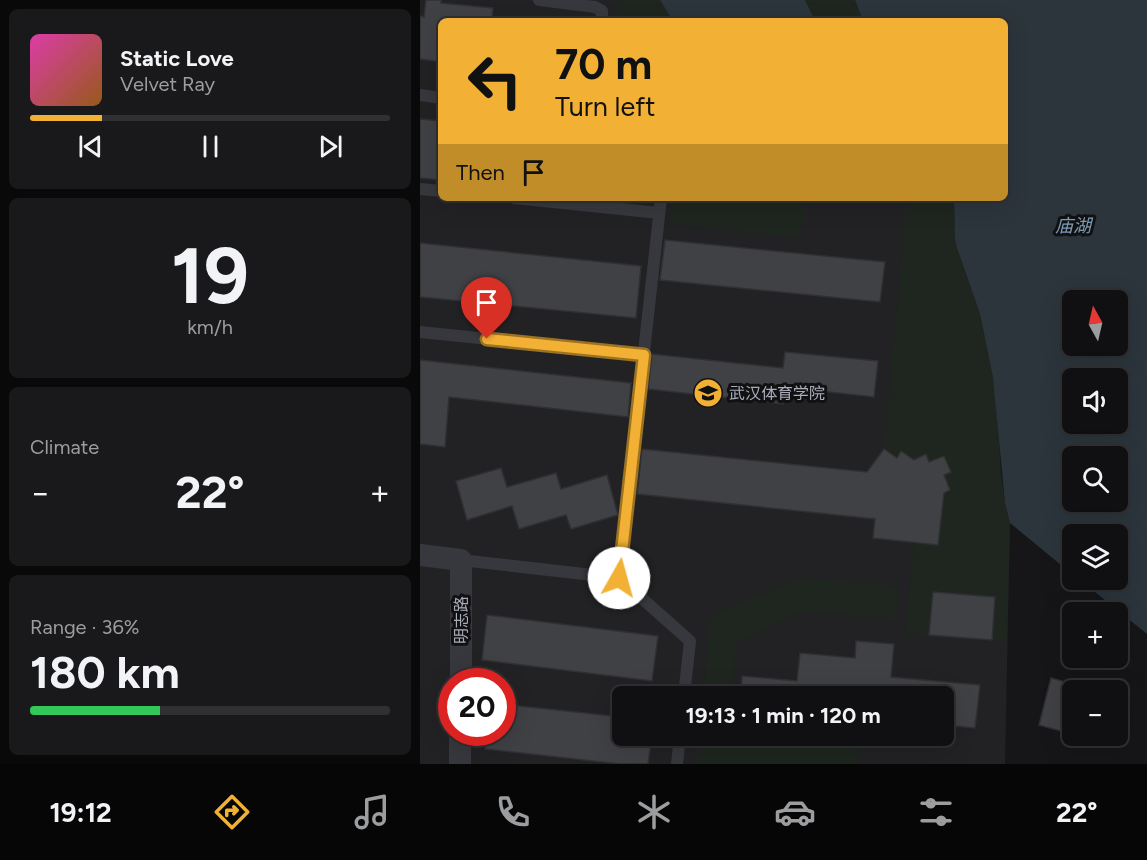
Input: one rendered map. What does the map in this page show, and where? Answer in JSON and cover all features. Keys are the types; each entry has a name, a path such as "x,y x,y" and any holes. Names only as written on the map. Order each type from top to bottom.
{"street":[{"path":"420,555 461,560"},
{"name":"明志路","path":"461,560 461,668"},
{"path":"460,746 460,764"}],"lane":[{"path":"539,0 595,6 602,11 602,18"},
{"path":"420,95 438,98"},
{"path":"420,189 438,191"},
{"path":"542,201 659,213"},
{"path":"619,578 661,201"},
{"path":"420,332 644,355"},
{"path":"461,560 619,578 690,641 685,686"},
{"path":"677,764 679,746"}],"shaded area":[{"name":"武汉体育学院","path":"420,0 855,0 862,18 438,18 438,201 954,201 954,222 1010,523 1005,764 420,764"},
{"path":"617,0 660,0 671,18 615,18"},
{"path":"805,0 855,0 862,18 814,18"},
{"path":"674,201 805,201 801,238 672,224"},
{"path":"907,201 954,201 957,248 980,314 997,409 1001,474 1010,523 1007,641 992,640 995,597 929,635 905,633 914,543 938,545 944,475 951,472 944,456 929,462 926,454 914,460 901,451 897,458 884,449"},
{"path":"800,577 899,586 896,619 801,611 736,643 733,686 704,686 710,617"},
{"path":"698,746 860,746 858,764 697,764"}],"water":[{"path":"660,0 805,0 814,18 671,18"},
{"name":"庙湖","path":"855,0 1147,0 1147,634 1128,619 1128,602 1107,602 1093,590 1128,590 1128,524 1062,524 1062,566 1010,523 1005,503 993,378 980,314 957,248 954,201 1008,201 1008,18 862,18"}],"building":[{"path":"426,0 493,8 492,18 438,18 438,62 420,59 420,16 424,17"},
{"path":"420,119 438,121 438,180 420,178"},
{"path":"665,240 885,262 880,302 660,280"},
{"path":"420,243 641,266 636,318 420,297"},
{"path":"785,352 878,361 874,397 784,387 783,404 648,389 652,354 783,368"},
{"path":"420,360 631,383 628,417 449,397 445,447 420,444"},
{"path":"642,449 867,472 884,449 897,458 901,451 914,460 926,454 929,462 944,456 951,472 944,475 950,490 944,493 938,545 873,538 875,519 637,494"},
{"path":"501,468 507,487 556,473 561,489 607,475 618,515 571,529 566,515 519,529 512,506 467,520 456,481"},
{"path":"933,592 995,597 992,640 929,635"},
{"path":"487,615 658,636 652,681 482,660"},
{"path":"856,641 894,644 891,677 980,685 975,728 954,726 954,686 742,686 742,676 797,681 800,653 855,658"},
{"path":"1051,678 1062,681 1062,731 1039,725"},
{"path":"516,706 612,716 612,746 650,746 648,764 620,764 485,749 485,746 516,746"}],"place":[{"name":"武汉体育学院","path":"708,393"}],"route":[{"path":"487,339 644,355 619,578"}]}
